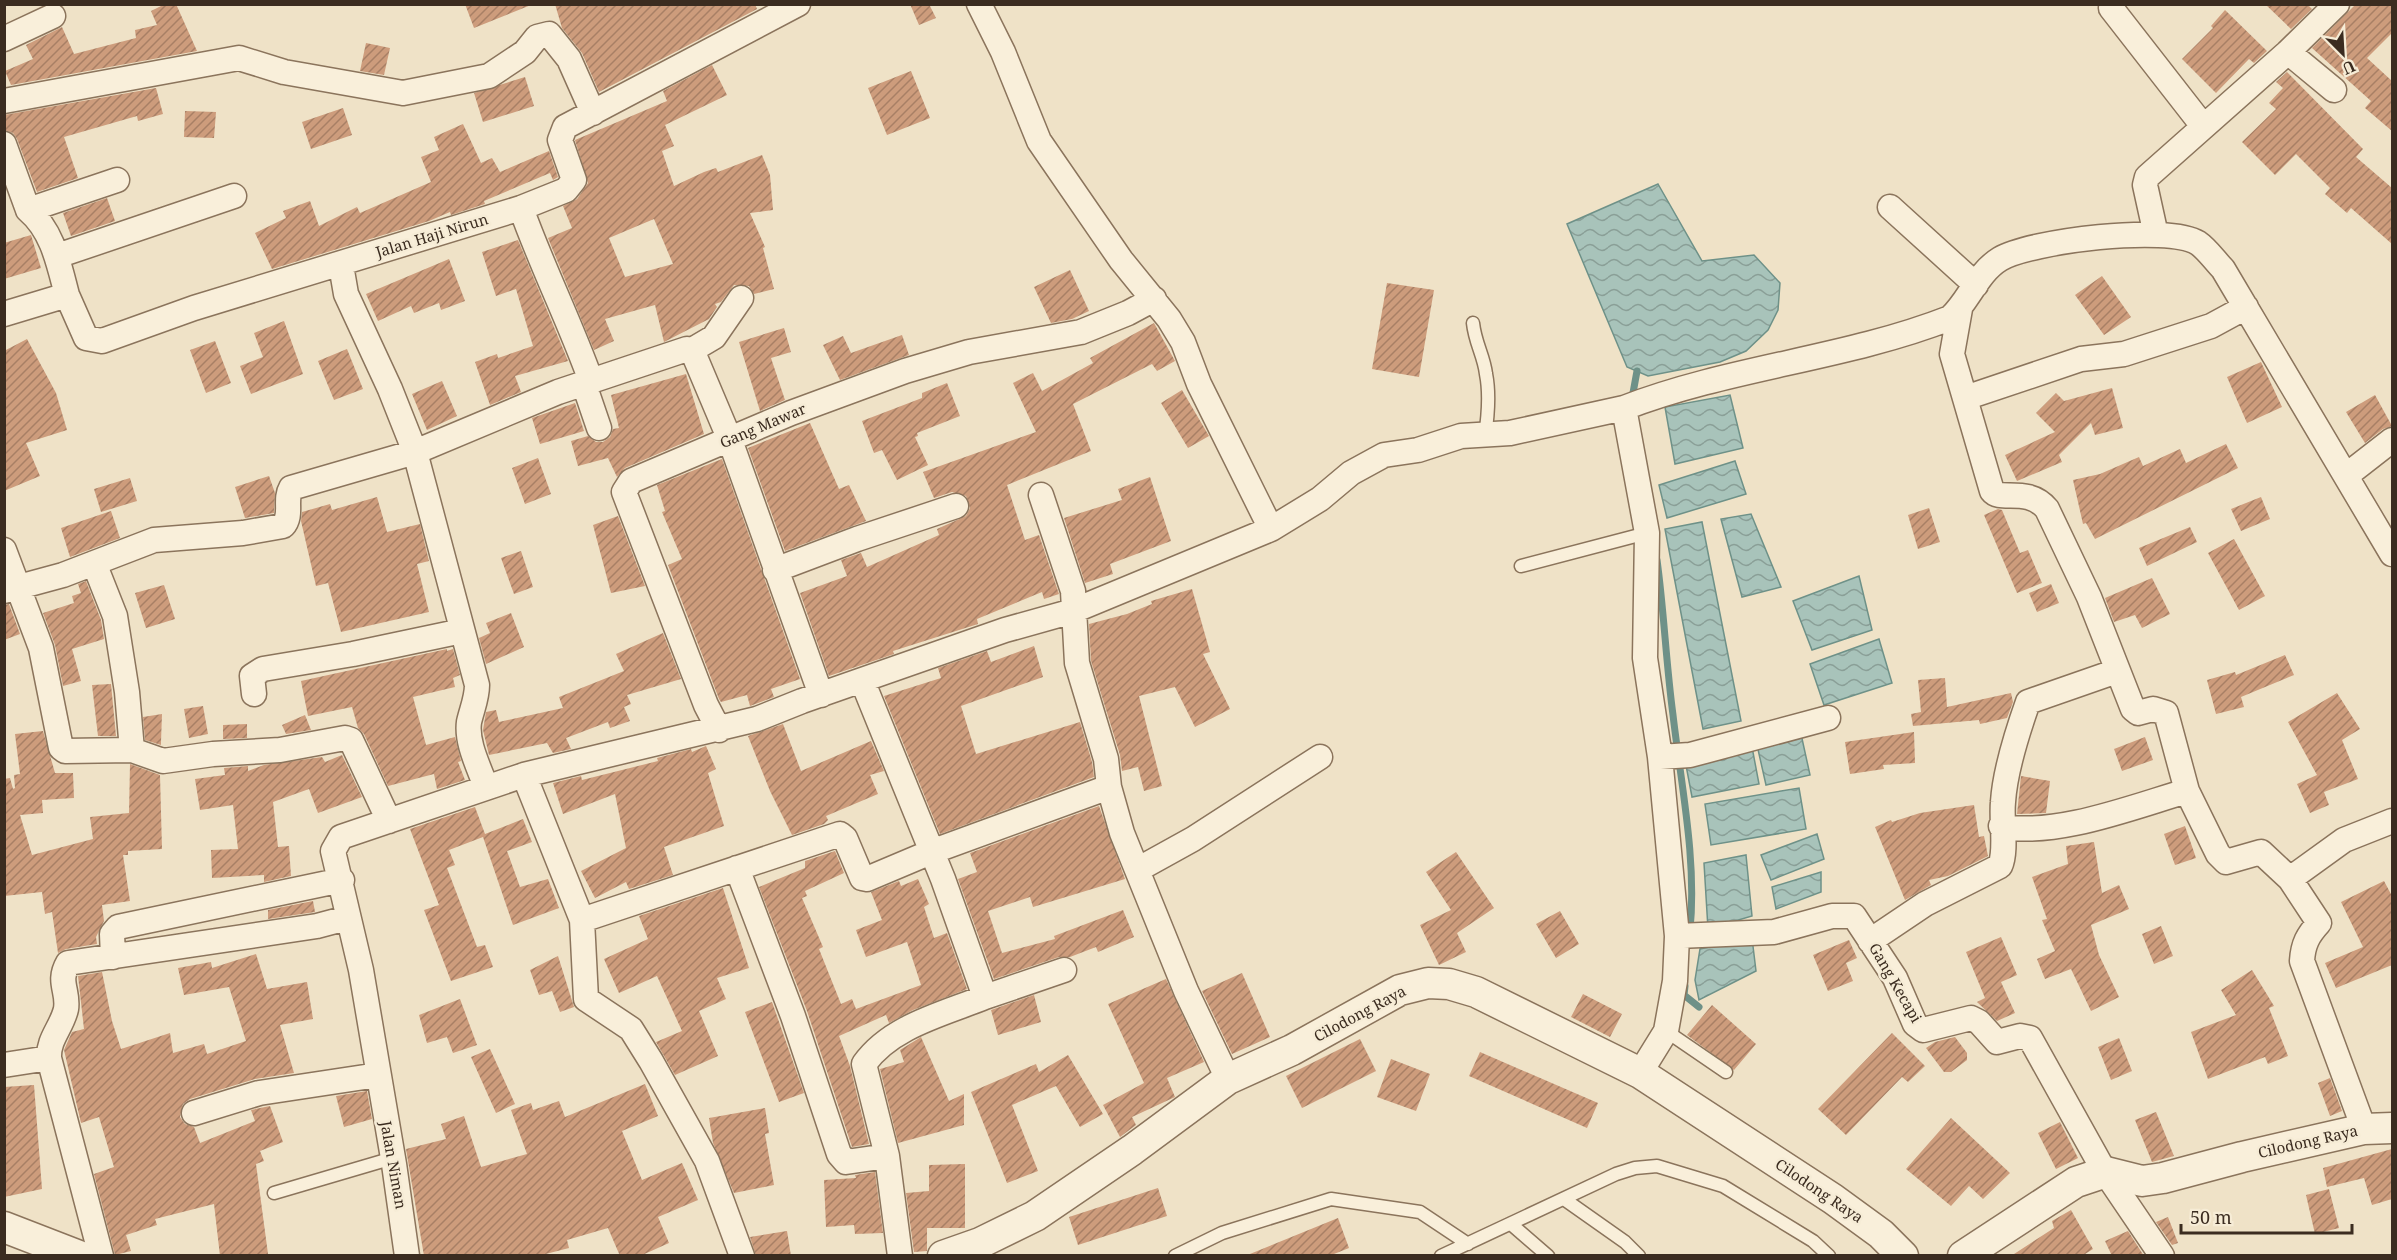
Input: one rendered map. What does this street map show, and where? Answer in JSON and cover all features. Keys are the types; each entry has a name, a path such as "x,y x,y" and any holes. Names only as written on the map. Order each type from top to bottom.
{"street":[{"name":"Jalan Haji Nirun","path":"67,295 86,338 102,341 194,308 341,265 521,208 567,190 574,180 560,140 561,132 565,127 798,4"},
{"path":"979,4 1003,52 1039,141 1121,260 1154,299 1184,342 1199,384 1271,529"},
{"path":"2156,235 2145,185 2147,177 2337,4"},
{"path":"2111,8 2203,126"},
{"path":"4,39 53,16"},
{"path":"4,101 239,58 284,72 403,93 489,76 525,52 537,37 549,34 569,59 593,113"},
{"path":"2288,51 2334,90"},
{"path":"4,144 28,210 41,222 57,256 67,295 4,314"},
{"path":"28,210 117,180"},
{"path":"57,256 234,195"},
{"path":"1890,207 1976,285"},
{"path":"521,208 537,252 570,322 599,428"},
{"path":"2378,1129 2302,961 2308,935 2319,922 2290,879 2261,852 2226,862 2218,854 2187,791 2166,713 2153,709 2138,713 2133,709 2089,597 2048,509 2041,501 2027,495 2000,495 1992,491 1952,354 1960,309 1985,272 1998,260 2017,250 2042,244 2156,235 2197,242 2223,269 2392,554"},
{"path":"341,265 346,294 390,389 415,452 477,685 477,697 469,723 470,742 486,787"},
{"path":"12,588 63,575 154,540 243,533 284,526 288,517 287,496 291,488 415,452 588,382 667,354 692,350 714,336 741,298"},
{"name":"Gang Mawar","path":"719,730 706,705 624,492 631,482 645,473 729,441 791,412 905,371 969,352 1081,332 1128,313 1154,299"},
{"path":"1965,398 2081,359 2124,354 2211,326 2246,307"},
{"name":"Jalan Niman","path":"407,1256 393,1158 360,970 347,918 342,880 333,851 341,837 524,775 719,730 1005,630 1073,611 1271,529 1320,499 1351,473 1384,455 1418,450 1461,436 1485,436 1556,424 1624,408 1716,379 1862,345 1935,324 1950,318 1960,309"},
{"path":"692,350 729,441 821,695"},
{"path":"1624,408 1647,533 1645,658 1671,757 1687,935 1666,1031 1640,1073"},
{"path":"2347,475 2392,440"},
{"path":"1041,495 1073,591 1077,663 1106,759 1109,787 1122,832 1198,1019 1228,1079"},
{"path":"775,570 856,539 956,507"},
{"path":"4,550 12,588 40,648 61,748 69,753 132,750 163,761 213,754 280,750 345,738 351,740 389,821"},
{"path":"94,563 115,616 127,692 132,750"},
{"path":"254,694 252,676 263,669 353,654 462,631"},
{"path":"1870,940 1925,904 2000,866 2003,848 2001,826 2003,798 2028,702 2117,671"},
{"path":"862,680 943,879 985,997"},
{"path":"1671,757 1828,718"},
{"path":"1137,870 1193,839 1320,757"},
{"path":"524,775 582,920 586,999 631,1029 651,1061 707,1161 742,1256"},
{"path":"582,920 840,834 845,838 864,879 1109,787"},
{"path":"2001,826 2025,830 2041,828 2104,816 2187,791"},
{"path":"2290,879 2344,840 2392,821"},
{"path":"737,868 793,1016 839,1154 846,1162 853,1163 887,1156"},
{"path":"113,957 112,934 118,927 342,880"},
{"name":"Gang Kecapi","path":"1687,935 1774,932 1832,916 1854,916 1895,978 1915,1024 1923,1030 1971,1018 1979,1022 1997,1042 2020,1035 2030,1038 2106,1172"},
{"path":"101,1256 49,1058 48,1048 66,1008 62,974 68,963 317,926 347,918"},
{"path":"900,1256 887,1156 864,1064 876,1047 898,1033 985,997 1064,970"},
{"name":"Cilodong Raya","path":"943,1256 980,1242 1035,1216 1132,1150 1228,1079 1292,1050 1400,990 1428,983 1449,984 1476,992 1640,1073 1856,1215 1903,1256"},
{"path":"4,1065 49,1058"},
{"path":"194,1113 259,1093 378,1075"},
{"name":"Cilodong Raya","path":"2106,1172 2142,1181 2163,1179 2242,1157 2378,1129"},
{"path":"1964,1256 2068,1187 2106,1172 2162,1256"},
{"path":"4,1227 79,1256"}],"lane":[{"path":"1473,323 1476,346 1486,373 1488,416 1485,436"},
{"path":"1521,566 1647,533"},
{"path":"1666,1031 1726,1072"},
{"path":"274,1193 393,1158"},
{"path":"1441,1256 1616,1174 1635,1168 1658,1166 1724,1186 1813,1241 1829,1256"},
{"path":"1175,1256 1222,1233 1331,1199 1420,1212 1468,1244"},
{"path":"1564,1199 1625,1242 1639,1256"},
{"path":"1511,1224 1548,1256"}],"water":[{"path":"1658,184 1702,261 1754,255 1780,283 1778,310 1768,330 1746,351 1720,362 1648,376 1627,367 1567,224"},
{"path":"1730,395 1743,448 1675,464 1665,407"},
{"path":"1735,461 1746,494 1667,518 1659,485"},
{"path":"1751,514 1781,587 1742,597 1721,519"},
{"path":"1702,522 1741,721 1703,729 1665,529"},
{"path":"1859,576 1872,630 1812,650 1793,601"},
{"path":"1879,639 1892,683 1824,705 1810,664"},
{"path":"1801,734 1810,775 1766,785 1757,745"},
{"path":"1752,747 1759,784 1692,797 1685,760"},
{"path":"1799,788 1806,829 1711,845 1705,804"},
{"path":"1817,834 1824,859 1771,880 1761,855"},
{"path":"1746,855 1752,916 1708,929 1704,863"},
{"path":"1821,872 1821,892 1776,909 1772,887"},
{"path":"1752,938 1756,971 1699,1000 1695,980 1700,949"}],"building":[{"path":"165,4 176,4 197,51 11,85 5,71 33,59 26,45 62,27 74,54 136,38 135,30 157,25 151,11"},
{"path":"465,4 531,4 531,5 474,28"},
{"path":"555,4 755,4 757,9 599,92 582,53 562,28"},
{"path":"910,4 929,4 936,18 919,25"},
{"path":"2265,4 2307,4 2312,9 2291,29"},
{"path":"2356,4 2392,4 2392,33 2367,58 2392,81 2392,131 2365,108 2371,101 2312,48"},
{"path":"2225,10 2267,51 2254,63 2249,59 2216,93 2182,59 2213,28 2211,26"},
{"path":"366,43 390,48 384,75 360,71"},
{"path":"712,65 727,95 665,125 674,146 662,151 674,186 704,172 716,168 718,172 762,155 770,175 773,210 750,213 765,247 763,248 774,289 754,294 749,286 734,285 721,302 715,304 717,307 709,319 664,342 655,305 605,319 614,341 594,350 548,238 572,228 563,206 577,199 588,183 575,140 667,101 663,91","holes":["654,219 673,264 625,277 609,238"]},
{"path":"911,71 930,118 887,135 868,88"},
{"path":"2287,72 2363,149 2356,157 2392,188 2392,244 2351,208 2347,213 2325,194 2330,188 2296,154 2275,175 2242,142 2276,109 2269,103 2283,88 2276,82"},
{"path":"525,77 534,106 483,122 474,93"},
{"path":"156,88 163,114 138,121 137,116 64,137 78,178 37,192 17,139 13,133 4,130 4,115"},
{"path":"343,108 352,135 311,149 302,122"},
{"path":"185,111 216,112 214,138 184,137"},
{"path":"463,124 481,163 492,158 500,172 549,151 558,177 553,180 550,173 484,201 485,204 451,215 450,212 429,221 272,269 255,233 286,218 283,211 310,201 319,226 357,207 360,213 431,182 421,157 439,150 434,137"},
{"path":"107,198 115,221 71,236 63,213"},
{"path":"31,235 41,268 4,279 4,243"},
{"path":"518,240 568,361 515,376 521,392 490,405 475,362 497,354 498,358 533,346 516,289 496,296 482,252"},
{"path":"449,259 465,301 441,310 439,303 414,313 411,306 378,321 366,294"},
{"path":"1070,270 1089,311 1072,319 1051,323 1034,287"},
{"path":"2102,276 2131,317 2104,335 2075,295"},
{"path":"1387,283 1434,290 1419,377 1372,369"},
{"path":"284,321 303,374 251,394 240,366 263,357 254,333"},
{"path":"1154,323 1175,361 1157,371 1152,364 1073,404 1091,451 1007,485 1025,540 1039,535 1059,594 1044,599 1042,592 977,619 978,624 893,651 894,654 829,676 800,593 847,576 841,560 861,553 867,567 939,535 937,529 966,516 970,508 966,496 952,492 934,498 923,472 1036,432 1013,383 1033,373 1042,391 1093,363 1090,358"},
{"path":"784,328 791,352 771,358 785,400 760,411 739,342"},
{"path":"902,335 909,355 840,380 823,345 843,336 851,353"},
{"path":"27,339 56,393 67,430 26,443 40,476 4,491 4,351"},
{"path":"215,341 231,383 206,393 190,350"},
{"path":"347,349 363,389 334,400 318,361"},
{"path":"2261,362 2282,407 2247,423 2227,377"},
{"path":"686,374 704,434 625,468 617,477 608,458 578,466 571,441 588,436 596,442 603,442 610,437 613,429 619,428 611,395"},
{"path":"442,381 457,416 427,430 412,394"},
{"path":"947,383 960,416 917,433 918,436 915,437 928,465 897,480 882,450 874,453 862,421 922,398 922,393"},
{"path":"2112,388 2123,428 2095,435 2091,423 2059,455 2062,462 2017,481 2005,455 2055,432 2036,413 2056,393 2064,401"},
{"path":"1182,390 1209,436 1188,448 1161,403"},
{"path":"2375,395 2392,426 2383,429 2365,443 2346,412"},
{"path":"575,403 584,431 540,444 532,418"},
{"path":"810,423 839,489 849,485 866,521 785,551 748,448"},
{"path":"2226,444 2238,468 2095,539 2086,523 2083,524 2073,480 2100,474 2139,457 2143,466 2180,449 2186,463"},
{"path":"538,458 551,494 525,504 512,468"},
{"path":"722,459 800,679 771,689 774,697 750,706 747,695 721,702 719,699 668,565 682,559 662,512 665,511 657,485"},
{"path":"269,476 275,493 274,513 245,518 235,487"},
{"path":"1150,477 1171,541 1110,564 1113,574 1085,583 1064,518 1122,500 1118,489"},
{"path":"130,478 137,501 101,512 94,489"},
{"path":"377,497 387,532 420,524 429,561 417,564 429,612 341,632 328,583 316,586 301,521 302,512 330,504 332,510"},
{"path":"2261,497 2270,519 2241,531 2231,509"},
{"path":"1929,508 1940,542 1918,549 1908,515"},
{"path":"1998,509 2002,510 2020,553 2028,550 2042,583 2017,593 1984,515"},
{"path":"111,511 120,538 70,557 61,528"},
{"path":"618,516 645,586 611,593 593,525"},
{"path":"2190,527 2197,542 2147,566 2139,548"},
{"path":"2234,539 2265,596 2239,610 2208,553"},
{"path":"521,551 533,587 514,594 501,558"},
{"path":"2152,578 2170,614 2142,628 2135,615 2114,622 2105,598"},
{"path":"86,581 101,620 104,639 72,649 81,681 63,686 55,645 43,613 74,603 72,596 81,593 78,584"},
{"path":"2051,584 2059,603 2037,612 2029,593"},
{"path":"164,585 175,619 146,628 135,593"},
{"path":"1192,589 1210,652 1203,654 1230,709 1195,727 1175,687 1139,696 1162,786 1144,791 1138,767 1122,771 1120,755 1091,661 1089,624 1127,614 1152,604 1151,601"},
{"path":"9,604 20,634 4,640 4,605"},
{"path":"511,613 524,647 486,664 479,638 490,633 486,623"},
{"path":"663,633 681,679 627,695 631,704 624,707 630,721 610,728 608,722 566,738 571,749 553,753 547,743 489,755 483,730 486,712 496,710 499,722 563,708 559,697 624,671 616,654"},
{"path":"1034,646 1043,677 961,706 976,754 1080,722 1094,777 940,834 884,696 941,678 938,668 987,651 991,662"},
{"path":"447,649 447,651 453,649 460,675 453,678 455,687 413,697 426,745 455,737 461,761 458,762 465,780 437,789 434,774 388,786 364,734 358,728 352,707 308,716 301,681"},
{"path":"2285,655 2294,675 2241,697 2244,707 2216,714 2207,680 2235,672 2236,675"},
{"path":"1945,678 1947,707 2011,693 2013,702 2007,718 1980,724 1979,720 1913,726 1911,714 1921,712 1918,680"},
{"path":"111,684 116,736 98,736 92,685"},
{"path":"2337,693 2360,729 2342,740 2358,779 2324,792 2329,805 2310,813 2297,784 2317,775 2288,722"},
{"path":"203,706 208,734 189,738 184,709"},
{"path":"162,714 161,745 145,740 143,717"},
{"path":"305,715 311,730 286,734 282,725"},
{"path":"247,724 247,738 223,739 223,725"},
{"path":"783,724 801,771 871,741 884,771 870,775 878,794 826,816 828,820 824,824 792,835 770,791 748,736"},
{"path":"43,731 55,773 73,773 74,798 42,800 43,813 20,815 32,855 93,839 90,817 129,813 130,764 160,775 162,849 128,851 128,855 123,855 130,901 102,905 104,921 96,937 97,944 66,949 58,953 52,912 45,914 42,892 4,896 4,779 10,778 13,789 15,788 14,775 20,774 15,734"},
{"path":"1914,732 1915,763 1883,765 1884,769 1850,774 1845,742"},
{"path":"2145,737 2153,760 2122,771 2114,749"},
{"path":"706,746 716,769 708,773 724,826 664,847 673,875 629,889 626,882 595,898 581,871 626,848 615,794 563,814 553,783 581,776 582,780 658,761 657,758 691,749 692,752"},
{"path":"342,755 362,797 318,813 309,789 273,802 278,847 289,846 291,876 264,882 264,875 212,878 211,850 238,849 233,805 200,810 195,779 225,775 224,768 248,766 248,771 264,765 322,757 325,762"},
{"path":"2021,776 2050,781 2046,813 2017,814"},
{"path":"1974,805 1979,837 1984,836 1988,856 1948,876 1929,880 1931,885 1905,900 1875,827 1891,820 1892,822 1920,813"},
{"path":"1099,806 1125,879 1033,907 1030,897 988,911 1002,953 1055,939 1054,936 1123,910 1134,937 1098,952 1096,947 994,979 958,879 977,872 970,853"},
{"path":"475,807 485,834 523,819 532,842 507,851 520,887 548,879 559,908 513,925 483,837 449,850 455,865 447,868 477,947 485,945 493,967 451,981 424,910 439,905 410,829"},
{"path":"2185,826 2196,858 2175,865 2164,834"},
{"path":"2094,842 2102,893 2119,885 2129,909 2091,925 2099,955 2119,997 2091,1011 2071,969 2045,979 2037,959 2055,951 2042,920 2047,919 2032,877 2068,864 2066,846"},
{"path":"835,851 844,873 805,891 807,896 802,898 823,947 819,949 841,1004 852,999 856,1009 921,985 907,942 866,957 856,930 882,920 871,892 899,881 901,886 918,879 929,904 924,907 934,938 947,933 967,989 913,1010 889,1023 886,1015 839,1036 850,1066 869,1144 852,1147 807,1011 759,887 805,868 805,861"},
{"path":"1456,852 1494,908 1457,933 1466,952 1439,965 1420,925 1451,910 1426,872"},
{"path":"2384,881 2392,896 2392,965 2336,988 2325,963 2363,947 2341,902"},
{"path":"723,888 749,968 717,978 726,999 699,1011 718,1056 675,1075 656,1042 682,1031 657,976 619,993 604,959 648,939 639,916"},
{"path":"313,901 315,912 268,919 268,910"},
{"path":"1560,911 1579,944 1556,958 1536,924"},
{"path":"2161,926 2173,956 2154,964 2142,934"},
{"path":"2001,937 2017,975 2001,982 2015,1013 1997,1021 1977,1002 1985,998 1966,952"},
{"path":"1849,940 1857,958 1846,963 1853,981 1828,991 1813,955"},
{"path":"256,954 267,989 307,982 313,1019 280,1025 294,1073 255,1079 190,1099 183,1104 180,1117 185,1124 194,1127 200,1143 255,1121 251,1110 270,1106 283,1142 260,1151 264,1161 256,1164 268,1254 220,1256 214,1204 155,1219 157,1225 126,1235 131,1251 115,1255 94,1174 114,1167 99,1117 81,1123 64,1050 72,1032 84,1029 78,976 102,972 112,1021 121,1049 170,1033 173,1053 204,1044 207,1054 246,1041 229,987 184,995 178,968 211,962 212,968"},
{"path":"558,956 574,1007 560,1012 552,991 539,995 530,970"},
{"path":"2252,970 2274,1006 2269,1008 2288,1056 2268,1064 2265,1057 2208,1079 2191,1032 2236,1015 2221,990"},
{"path":"1242,973 1270,1037 1232,1054 1202,991"},
{"path":"1166,979 1204,1062 1167,1078 1175,1097 1132,1117 1136,1125 1120,1137 1103,1105 1144,1083 1108,1004"},
{"path":"1583,994 1622,1014 1610,1037 1571,1017"},
{"path":"1034,995 1041,1022 998,1035 991,1010"},
{"path":"460,999 477,1045 453,1053 447,1037 427,1043 419,1015"},
{"path":"772,1002 804,1093 779,1102 745,1012"},
{"path":"1712,1005 1756,1044 1734,1070 1687,1035"},
{"path":"1892,1033 1925,1066 1908,1082 1902,1077 1846,1135 1818,1109"},
{"path":"921,1037 949,1101 964,1094 964,1125 898,1143 880,1069 904,1062 900,1050"},
{"path":"1955,1037 1967,1053 1967,1060 1951,1072 1944,1072 1926,1048 1935,1042"},
{"path":"2119,1038 2132,1071 2111,1080 2098,1047"},
{"path":"1360,1039 1376,1071 1302,1108 1286,1076"},
{"path":"490,1049 515,1104 496,1113 471,1057"},
{"path":"1480,1052 1598,1103 1587,1128 1469,1076"},
{"path":"1068,1055 1103,1114 1080,1127 1056,1086 1012,1105 1038,1171 1007,1183 971,1092 1036,1064 1039,1072"},
{"path":"1391,1059 1430,1074 1416,1111 1377,1097"},
{"path":"2330,1078 2342,1111 2330,1116 2318,1083"},
{"path":"645,1084 658,1116 622,1131 642,1180 682,1163 698,1200 658,1217 669,1243 640,1256 620,1256 608,1228 567,1240 569,1248 538,1256 424,1256 406,1149 446,1139 441,1124 464,1116 481,1167 527,1154 511,1110 531,1103 533,1110 559,1101 565,1117"},
{"path":"34,1085 42,1189 4,1197 4,1087"},
{"path":"367,1091 372,1119 344,1127 336,1096"},
{"path":"765,1108 769,1133 765,1134 774,1185 734,1193 713,1143 709,1118"},
{"path":"2156,1112 2174,1156 2152,1162 2135,1120"},
{"path":"1951,1118 2010,1173 1983,1199 1969,1186 1951,1206 1906,1169"},
{"path":"2060,1122 2078,1158 2056,1169 2038,1133"},
{"path":"2392,1149 2392,1199 2372,1205 2364,1178 2327,1187 2323,1168"},
{"path":"965,1164 965,1228 927,1228 927,1251 914,1252 906,1193 929,1191 929,1165"},
{"path":"875,1172 883,1233 855,1234 854,1225 826,1227 824,1180 856,1178 855,1175"},
{"path":"1158,1188 1167,1216 1078,1245 1069,1217"},
{"path":"2329,1189 2339,1228 2315,1234 2306,1195"},
{"path":"2071,1210 2093,1249 2082,1256 2011,1256 2054,1228 2052,1221"},
{"path":"2168,1217 2178,1243 2172,1245 2156,1222"},
{"path":"1338,1218 1349,1248 1329,1256 1245,1256"},
{"path":"787,1231 791,1256 756,1256 750,1237"},
{"path":"2128,1231 2144,1256 2112,1256 2105,1241"}],"waterway":[{"path":"1633,393 1637,371"},
{"path":"1657,560 1690,850 1692,904 1690,930"},
{"path":"1685,986 1684,995 1699,1007"}]}
